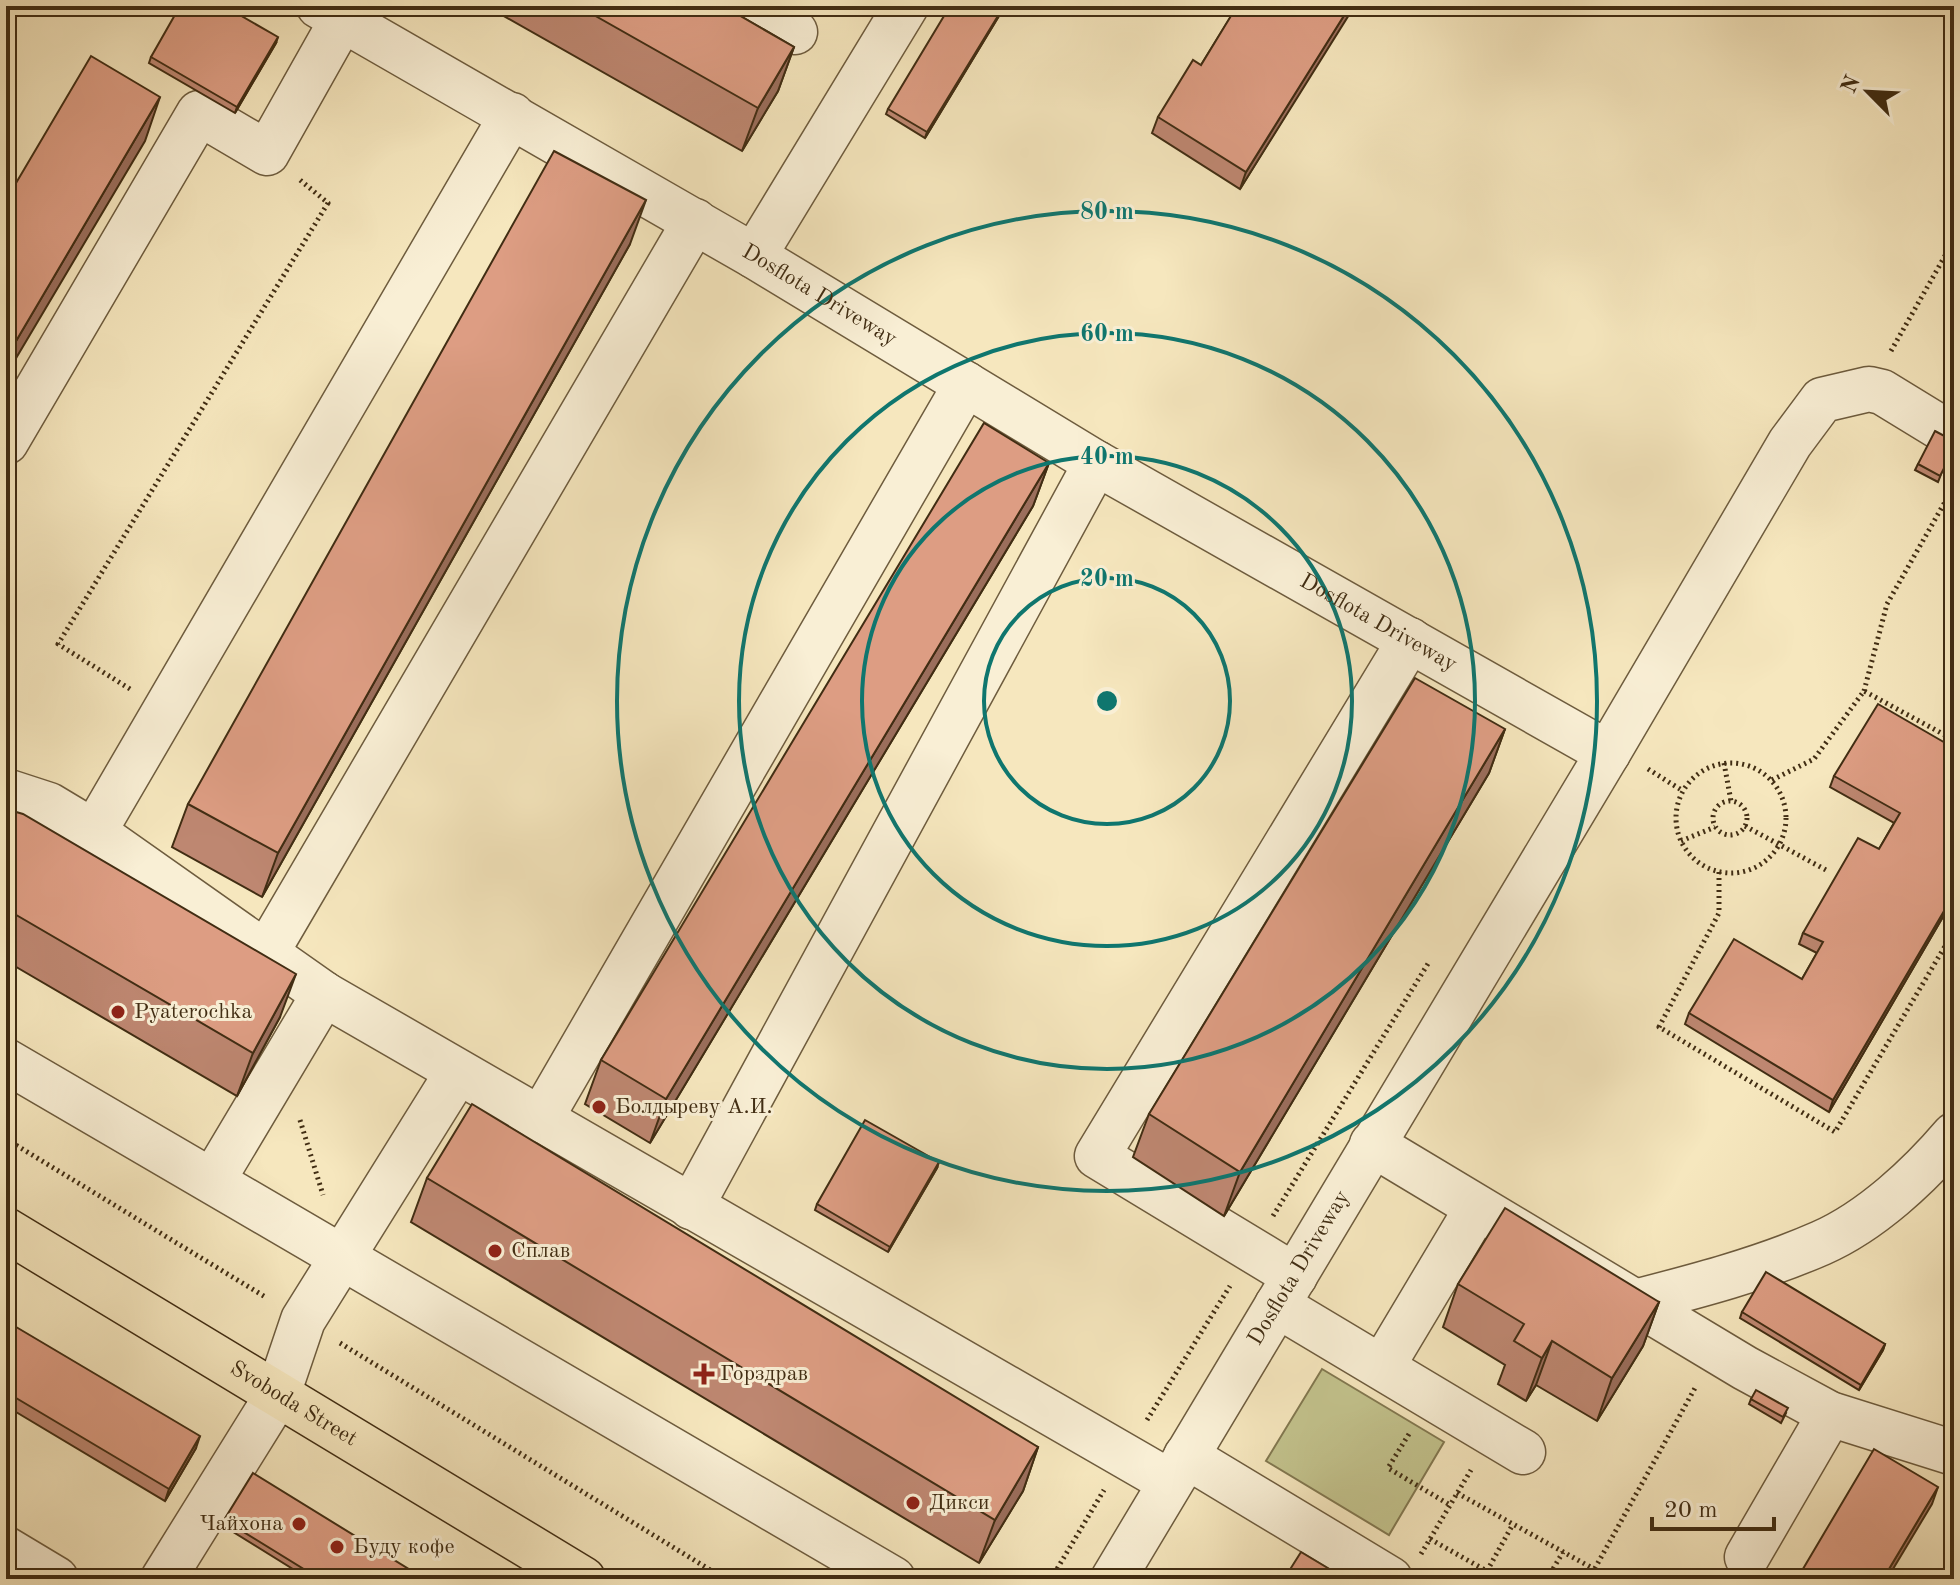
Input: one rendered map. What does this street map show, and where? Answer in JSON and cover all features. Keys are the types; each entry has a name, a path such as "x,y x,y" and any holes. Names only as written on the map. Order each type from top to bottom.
{"main road":[{"name":"Svoboda Street","path":"6,1230 583,1579"}],"street":[{"path":"751,6 795,32"},
{"path":"754,256 906,6"},
{"path":"6,442 199,113 267,153 358,16"},
{"name":"Dosflota Driveway","path":"358,16 512,115 754,256 1096,463 1626,759 1372,1144 1113,1579"},
{"path":"94,832 512,115"},
{"path":"265,955 695,221"},
{"path":"540,1120 966,384"},
{"path":"1626,759 1790,443 1822,400 1869,389 1882,392 1954,436"},
{"path":"691,1207 1096,463"},
{"path":"1410,640 1097,1156 1252,1250 1286,1290 1382,1367 1508,1443"},
{"path":"6,791 49,805 94,832 324,994 1125,1456 1178,1469 1402,1572"},
{"path":"213,1180 324,994"},
{"path":"6,1061 893,1579"},
{"path":"163,1579 278,1394 303,1320 457,1073"},
{"path":"1635,1302 1730,1275 1823,1242 1873,1211 1954,1135"},
{"path":"1372,1144 1735,1362 1830,1414 1954,1453"},
{"path":"1382,1367 1477,1208"},
{"path":"1747,1557 1830,1414"},
{"path":"6,1549 56,1579"}],"path":[{"path":"165,711 58,644 328,203 298,178"},
{"path":"1772,780 1814,759 1864,691 1887,604 1954,486"},
{"path":"1864,691 1954,740"},
{"path":"1626,759 1683,791"},
{"path":"1724,763 1731,801"},
{"path":"1724,763 1751,765 1772,780 1786,809 1787,822 1772,856 1756,868 1738,873 1719,872 1701,865 1681,841 1675,817 1683,791 1701,771 1724,763"},
{"path":"1731,801 1744,808 1745,826"},
{"path":"1731,801 1715,809 1712,819 1715,827 1721,833 1732,835 1745,826"},
{"path":"1745,826 1826,870"},
{"path":"1681,841 1715,827"},
{"path":"1719,872 1719,913 1659,1027 1835,1132 1954,931"},
{"path":"1051,1579 1434,953"},
{"path":"283,1063 342,1257"},
{"path":"6,1139 725,1579"},
{"path":"1589,1579 1697,1384 1735,1362"},
{"path":"1414,1424 1388,1468 1450,1505"},
{"path":"1402,1572 1430,1539 1457,1493 1508,1443"},
{"path":"1457,1493 1594,1569"},
{"path":"1487,1571 1513,1524"},
{"path":"1430,1539 1501,1579"},
{"path":"1547,1579 1563,1552"}],"green space":[{"path":"1322,1369 1444,1442 1389,1535 1266,1461"}],"building":[{"path":"180,6 224,6 278,37 237,107 151,57"},
{"path":"578,6 723,6 794,47 758,108"},
{"path":"950,6 1004,6 927,132 888,109"},
{"path":"1237,6 1350,6 1246,172 1158,117 1193,60 1201,65"},
{"path":"91,56 160,97 6,358 6,200"},
{"path":"554,151 646,200 278,853 188,804"},
{"path":"984,423 1049,463 666,1099 601,1060"},
{"path":"1935,431 1954,441 1954,449 1940,476 1918,464"},
{"path":"1415,678 1505,729 1240,1172 1149,1114"},
{"path":"1878,704 1954,748 1954,894 1833,1100 1689,1013 1734,939 1802,979 1823,942 1803,933 1858,838 1879,849 1900,813 1834,776"},
{"path":"6,809 23,814 296,974 253,1053 6,909"},
{"path":"472,1104 1038,1447 995,1520 427,1178"},
{"path":"865,1120 939,1162 890,1247 817,1204"},
{"path":"1505,1208 1659,1302 1612,1378 1552,1341 1542,1358 1514,1341 1524,1324 1458,1284"},
{"path":"1766,1272 1885,1344 1861,1385 1742,1312"},
{"path":"6,1321 200,1436 169,1489 6,1392"},
{"path":"1954,1379 1954,1400 1947,1397"},
{"path":"1756,1390 1788,1408 1783,1417 1751,1399"},
{"path":"1874,1449 1938,1487 1883,1579 1797,1579"},
{"path":"253,1473 420,1576 419,1579 320,1579 224,1520"},
{"path":"1301,1552 1346,1579 1284,1579"}],"place":[{"name":"Pyaterochka","path":"118,1012"},
{"name":"Болдыреву А.И.","path":"599,1107"},
{"name":"Сплав","path":"495,1251"},
{"name":"Горздрав","path":"704,1374"},
{"name":"Дикси","path":"913,1503"},
{"name":"Чайхона","path":"299,1524"},
{"name":"Буду кофе","path":"337,1547"}]}
